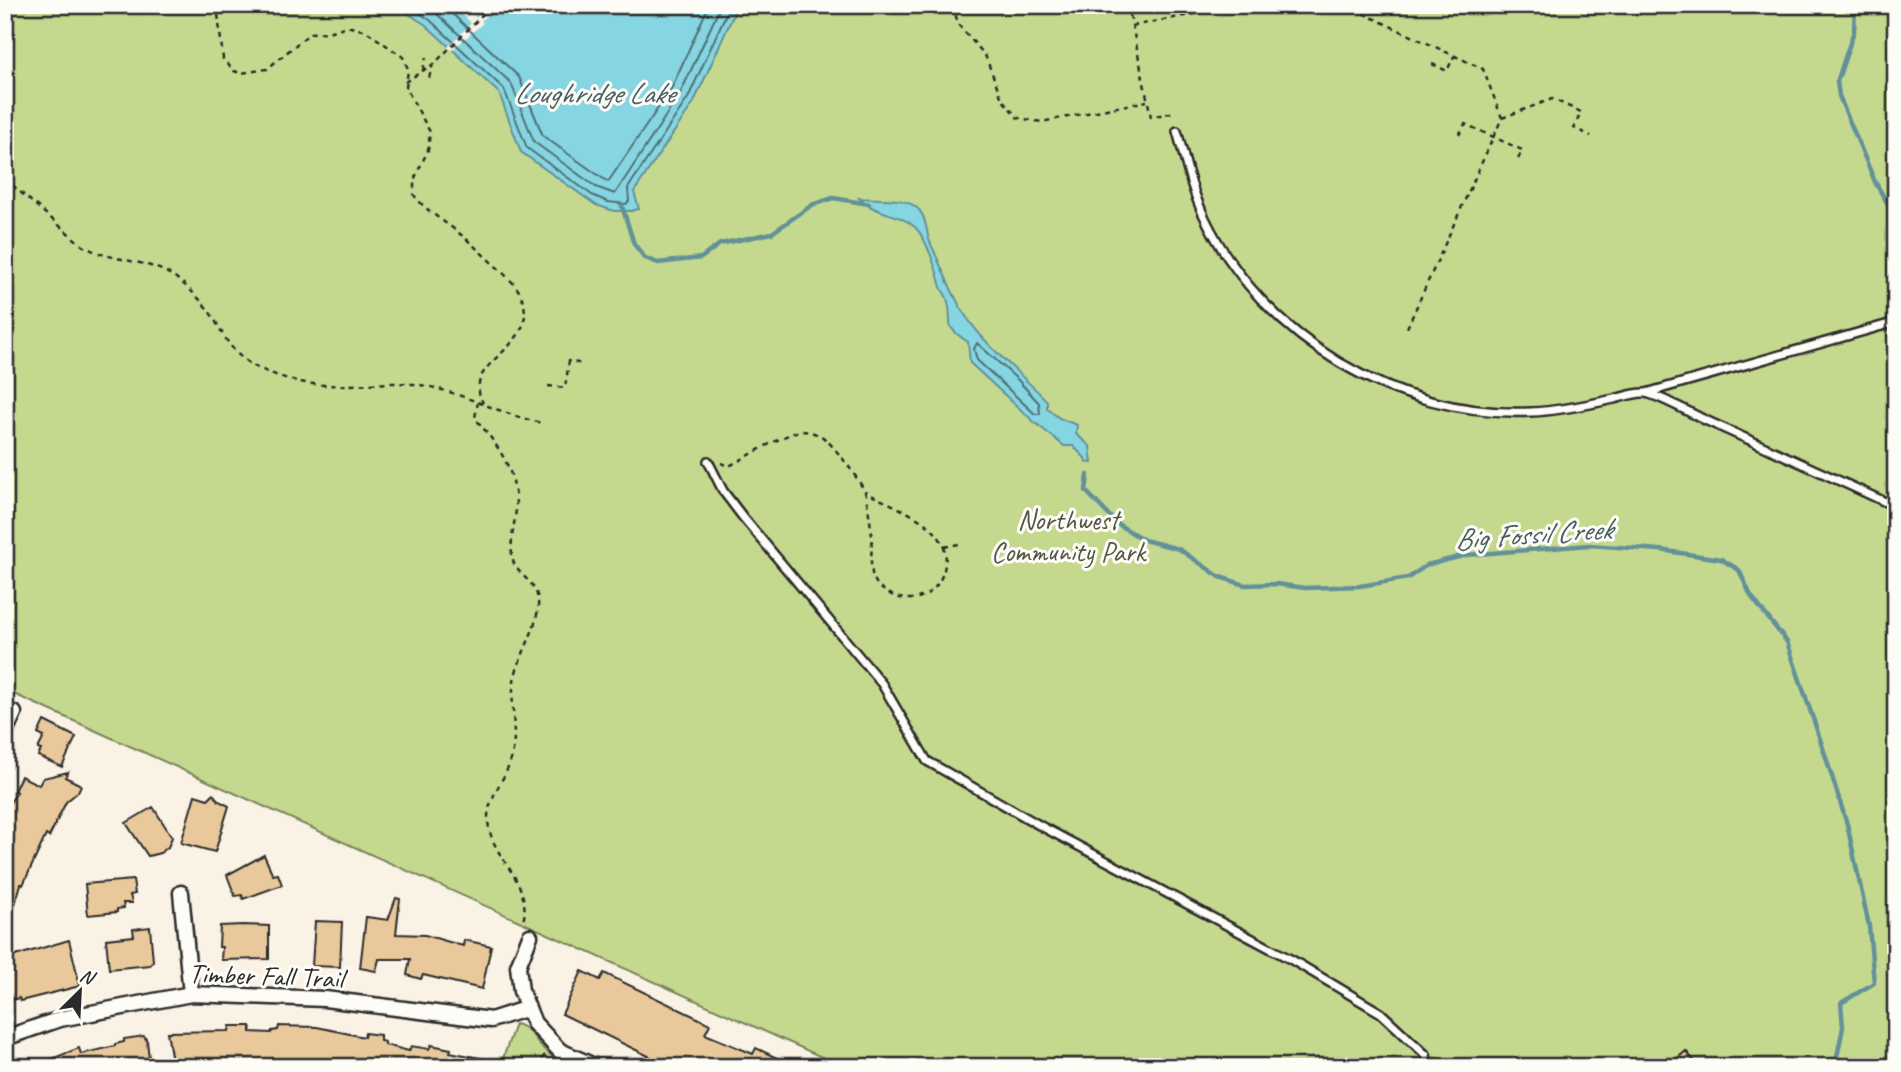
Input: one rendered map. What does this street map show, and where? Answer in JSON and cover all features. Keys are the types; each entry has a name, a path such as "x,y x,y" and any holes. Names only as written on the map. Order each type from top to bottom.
{"street":[{"path":"5,732 14,713"},
{"path":"181,893 191,993"},
{"path":"526,933 518,966 521,991 534,1023 560,1051 596,1067"},
{"name":"Timber Fall Trail","path":"5,1038 61,1019 191,993 325,999 491,1020 528,1008"}],"lane":[{"path":"1177,131 1195,194 1219,244 1255,293 1324,354 1373,381 1414,396 1497,412 1568,408 1646,393 1896,322"},
{"path":"1646,393 1896,507"},
{"path":"708,461 723,491 736,508 882,684 927,761 1039,825 1281,954 1381,1013 1426,1055 1429,1067"}],"path":[{"path":"217,5 223,59 234,71 249,73 267,69 310,33 328,32 347,26 366,31 403,57 408,69 405,82 410,98 430,132 428,150 414,180 414,195 512,282 523,298 524,323 516,338 478,379 480,403 475,418 495,443 513,474 516,506 511,555 515,567 537,593 538,610 514,681 512,757 495,792 488,817 492,839 516,878 526,902 526,933"},
{"path":"956,5 956,17 961,28 985,55 1002,99 1018,118 1042,122 1147,101"},
{"path":"1128,5 1150,117 1174,112"},
{"path":"1132,26 1242,5"},
{"path":"1345,5 1483,69 1502,118 1407,328"},
{"path":"405,82 433,64 491,6"},
{"path":"1432,64 1447,71 1454,56"},
{"path":"422,71 426,57"},
{"path":"429,78 433,64"},
{"path":"1502,118 1552,99 1581,112 1574,128 1591,136"},
{"path":"1459,135 1465,124 1522,150 1517,162"},
{"path":"5,179 95,253 155,267 178,280 212,315 229,346 258,368 305,384 423,385 520,419 542,423"},
{"path":"548,386 565,388 569,361 582,364"},
{"path":"708,461 729,466 793,433 812,432 823,437 866,492 929,527 940,536 944,547 945,568 939,583 932,590 910,600 901,599 884,590 873,578 869,564 872,537 866,492"},
{"path":"944,547 959,544"}],"green space":[{"name":"Northwest Community Park","path":"5,5 1896,5 1896,1067 844,1067 5,690"},
{"path":"515,1024 529,1031 542,1047 560,1061 558,1067 500,1067"}],"water":[{"name":"Loughridge Lake","path":"395,5 738,5 694,102 634,192 639,209 614,211 596,205 521,152 499,93 426,25"},
{"path":"859,198 900,200 908,202 920,211 930,242 962,310 991,347 1047,401 1047,408 1059,418 1077,425 1076,434 1090,446 1092,463 1086,462 1073,446 1064,446 1033,421 970,363 968,342 951,327 947,300 920,233 910,223 872,208"}],"pier":[{"path":"488,5 495,6 481,21 483,23 450,49 448,47 471,23 463,15 470,11 476,18"}],"building":[{"path":"44,721 76,737 62,767 38,756 41,750 38,749 44,737 38,734"},
{"path":"68,772 65,777 81,785 78,792 66,802 49,837 46,835 23,885 21,884 9,925 5,925 5,810 17,792 14,791 21,776 39,785 43,778"},
{"path":"213,794 229,806 215,852 181,843 195,795 208,799"},
{"path":"153,807 172,837 168,847 160,853 148,856 126,823"},
{"path":"264,855 273,875 278,874 282,885 243,899 242,895 235,896 227,875"},
{"path":"133,880 135,894 130,895 132,903 123,903 124,908 117,909 117,912 88,915 85,884"},
{"path":"396,898 400,899 396,934 425,935 463,946 464,940 491,946 482,989 423,975 421,979 407,975 410,959 379,959 376,971 360,968 366,917 388,920"},
{"path":"315,921 342,922 340,967 312,966"},
{"path":"220,926 269,926 269,959 221,960"},
{"path":"150,927 153,961 150,965 109,969 106,939 134,936 133,929"},
{"path":"69,940 80,986 20,1001 19,998 5,1002 5,959"},
{"path":"582,971 600,980 604,973 710,1024 705,1034 753,1054 756,1048 796,1067 671,1067 562,1014"},
{"path":"230,1026 251,1026 251,1032 271,1033 278,1030 279,1026 317,1027 364,1037 365,1033 380,1035 380,1041 385,1042 385,1045 409,1051 411,1046 429,1049 431,1045 451,1049 450,1052 495,1061 494,1067 173,1067 167,1032 229,1031"},
{"path":"144,1036 150,1067 32,1067 79,1048 81,1054 115,1046 124,1042 124,1039"},
{"path":"1686,1051 1699,1067 1667,1067"}],"waterway":[{"path":"1855,5 1854,31 1837,82 1839,96 1875,182 1896,218"},
{"name":"Big Fossil Creek","path":"622,206 634,244 645,258 658,263 701,258 720,244 772,233 812,205 833,198 869,204"},
{"name":"Big Fossil Creek","path":"1088,475 1086,491 1116,523 1144,540 1179,549 1220,577 1245,585 1276,584 1305,588 1360,586 1408,578 1427,565 1467,555 1589,545 1660,550 1721,559 1739,570 1751,596 1787,642 1847,824 1869,926 1874,983 1841,1003 1843,1027 1835,1067"}]}
